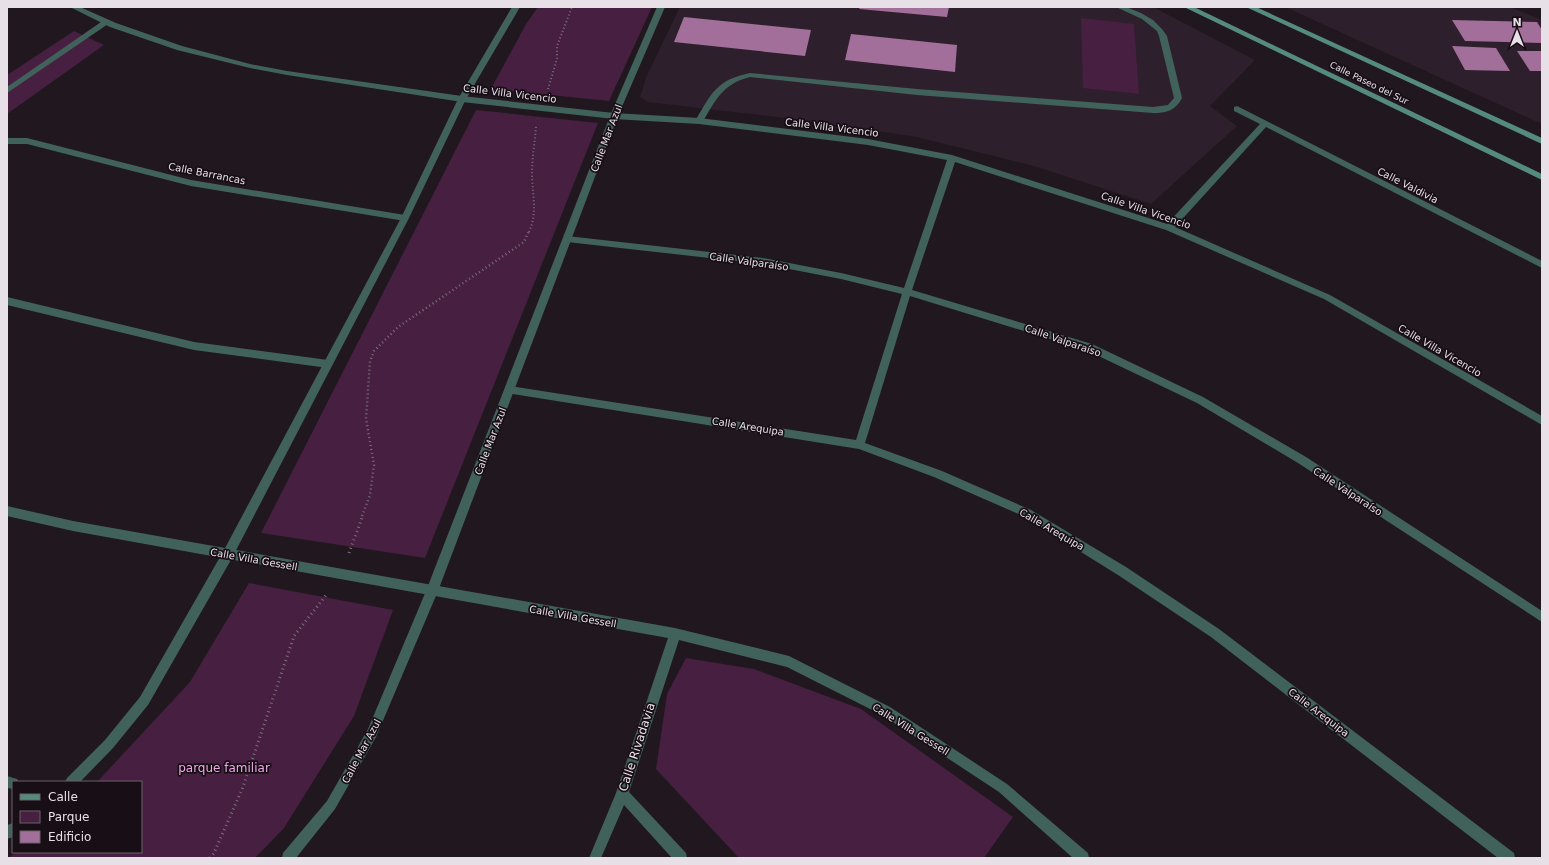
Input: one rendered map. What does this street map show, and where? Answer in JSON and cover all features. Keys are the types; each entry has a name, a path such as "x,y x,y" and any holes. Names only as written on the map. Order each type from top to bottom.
{"main road":[{"name":"Calle Paseo del Sur","path":"1188,7 1542,177"},
{"name":"Calle Paseo del Sur","path":"1250,7 1542,141"}],"street":[{"name":"Calle Villa Vicencio","path":"74,7 107,22 180,48 250,66 462,99 614,116 699,122 868,142 952,158 1168,228 1327,298 1542,421"},
{"path":"71,781 109,744 144,701 228,554 405,218 462,99 516,7"},
{"name":"Calle Mar Azul","path":"288,858 331,805 372,733 432,591 614,116 661,7"},
{"path":"699,122 722,85 730,80 755,75 917,92 1167,110 1176,105 1178,98 1164,36 1159,27 1150,21 1120,7"},
{"path":"7,92 107,22"},
{"name":"Calle Valdivia","path":"1237,109 1542,265"},
{"path":"1168,228 1265,124"},
{"name":"Calle Barrancas","path":"7,141 27,141 192,183 405,218"},
{"path":"859,445 907,292 952,158"},
{"name":"Calle Valparaíso","path":"567,240 763,261 841,276 907,292 1089,347 1200,400 1302,460 1542,617"},
{"path":"7,302 194,346 328,364"},
{"name":"Calle Arequipa","path":"510,390 859,445 938,474 1027,513 1122,571 1215,633 1509,858"},
{"name":"Calle Villa Gessell","path":"7,511 73,526 674,634 789,662 886,710 1003,788 1083,858"},
{"name":"Calle Rivadavia","path":"595,858 622,794 674,634"},
{"path":"622,794 681,858"}],"path":[{"path":"210,858 214,853 243,787 294,636 342,575 370,496 374,465 366,420 370,361 374,351 398,327 524,242 532,222 535,209 532,174 536,123 554,72 557,59 557,46 572,7"}],"shaded area":[{"path":"680,7 1153,7 1255,60 1210,106 1237,126 1151,204 1034,166 917,137 803,120 648,102 640,97 647,75"},
{"path":"1285,7 1510,7 1542,20 1542,124"}],"green space":[{"path":"538,7 652,7 609,101 491,89 526,24"},
{"path":"1081,18 1134,24 1139,94 1083,88"},
{"path":"74,31 104,45 7,114 7,75"},
{"path":"476,110 598,123 425,558 261,533"},
{"name":"parque familiar","path":"249,583 393,610 354,716 284,828 255,858 8,858 15,853 142,853 142,781 98,781 190,682"},
{"path":"686,658 754,669 861,709 1013,817 984,858 739,858 656,769 667,694"}],"building":[{"path":"860,7 949,7 947,17 859,9"},
{"path":"684,17 811,30 805,56 674,42"},
{"path":"1452,20 1537,22 1542,30 1542,43 1465,41"},
{"path":"851,34 957,45 955,72 845,60"},
{"path":"1452,46 1496,48 1510,71 1465,70"},
{"path":"1517,51 1542,51 1542,71 1530,71"}]}
